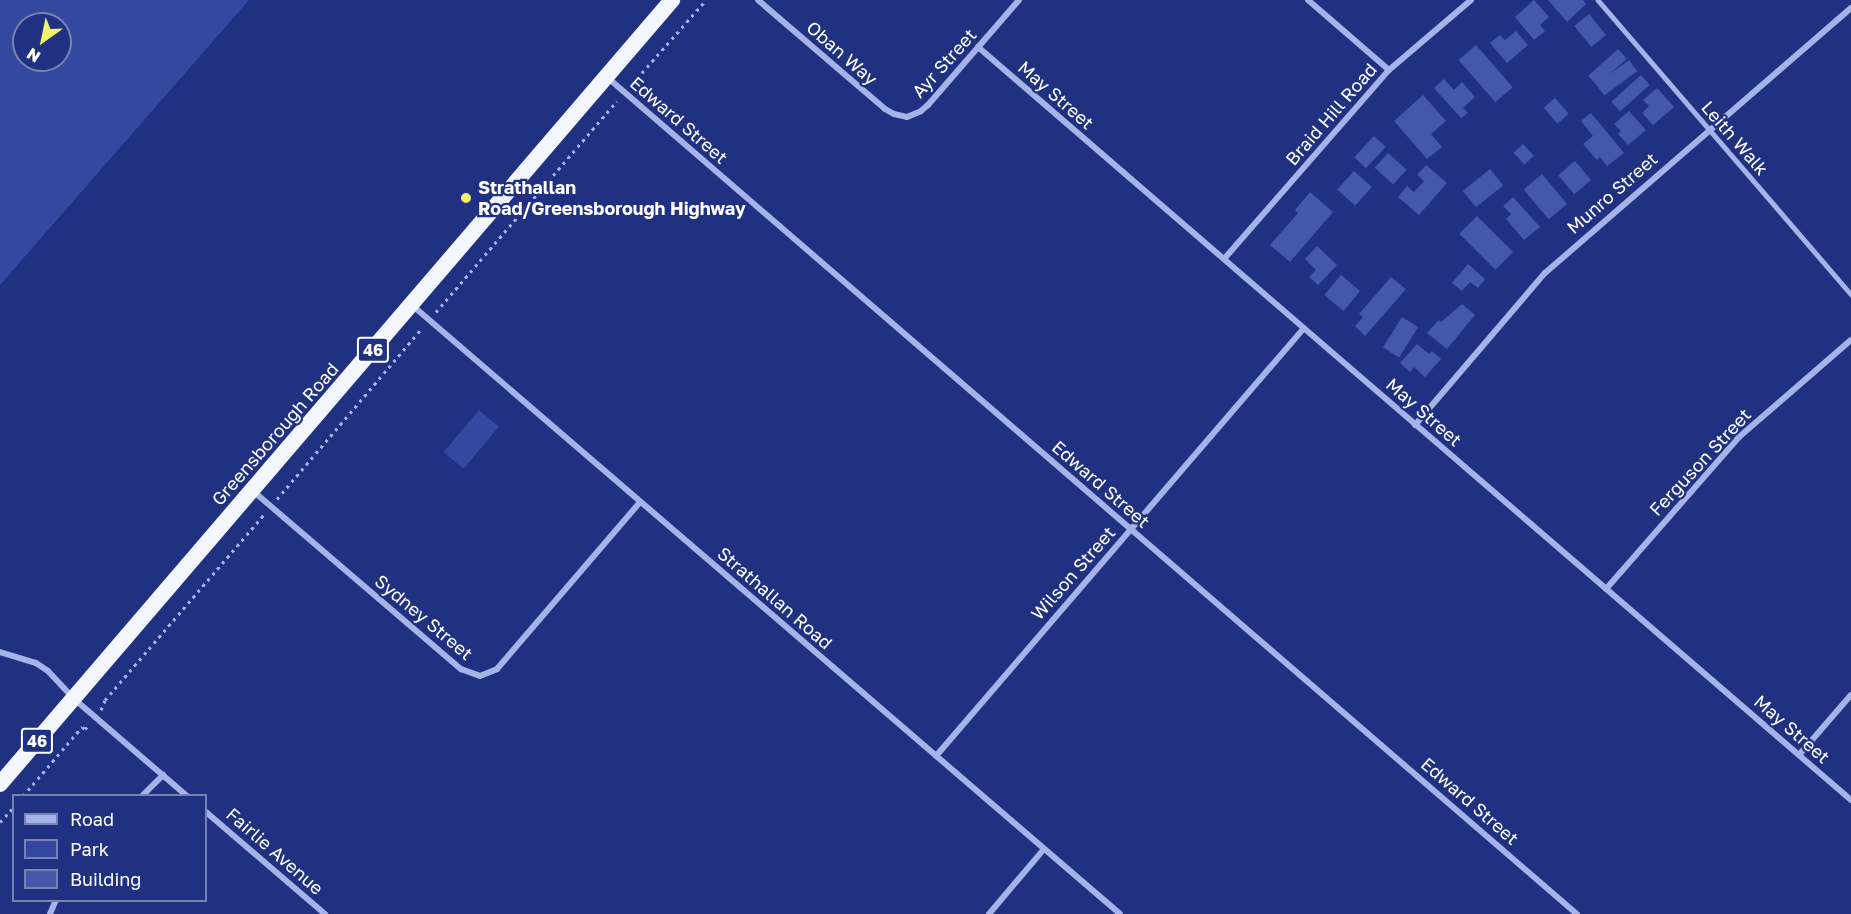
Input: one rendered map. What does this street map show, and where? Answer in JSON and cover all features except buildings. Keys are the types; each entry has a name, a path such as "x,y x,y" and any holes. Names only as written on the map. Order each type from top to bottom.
{"highway":[{"name":"Greensborough Road","path":"0,784 672,0"}],"street":[{"name":"Oban Way","path":"758,0 885,109 900,116 912,115"},
{"name":"Ayr Street","path":"912,115 928,105 1019,0"},
{"path":"1308,0 1389,70"},
{"name":"Braid Hill Road","path":"1224,259 1389,70 1471,0"},
{"name":"Munro Street","path":"1415,424 1545,273 1851,8"},
{"name":"May Street","path":"978,47 1851,800"},
{"name":"Edward Street","path":"606,76 1577,914"},
{"name":"Strathallan Road","path":"412,305 1120,914"},
{"name":"Wilson Street","path":"936,756 1304,328"},
{"name":"Ferguson Street","path":"1606,589 1739,437 1851,340"},
{"name":"Sydney Street","path":"253,490 461,669 480,676 497,669 640,502"},
{"path":"0,652 36,663 57,678 73,698 186,794"},
{"path":"1799,755 1851,695"},
{"path":"143,794 163,775"},
{"name":"Fairlie Avenue","path":"207,813 325,914"},
{"path":"989,914 1044,849"}],"lane":[{"name":"Leith Walk","path":"1598,0 1851,294"}],"path":[{"path":"24,794 82,727 85,729 105,705 105,700 706,0"},
{"path":"0,822 12,809"}],"green space":[{"path":"0,0 249,0 0,285"},
{"path":"479,410 499,427 464,469 444,452"}],"place":[{"name":"Strathallan Road/Greensborough Highway","path":"466,198"}]}
